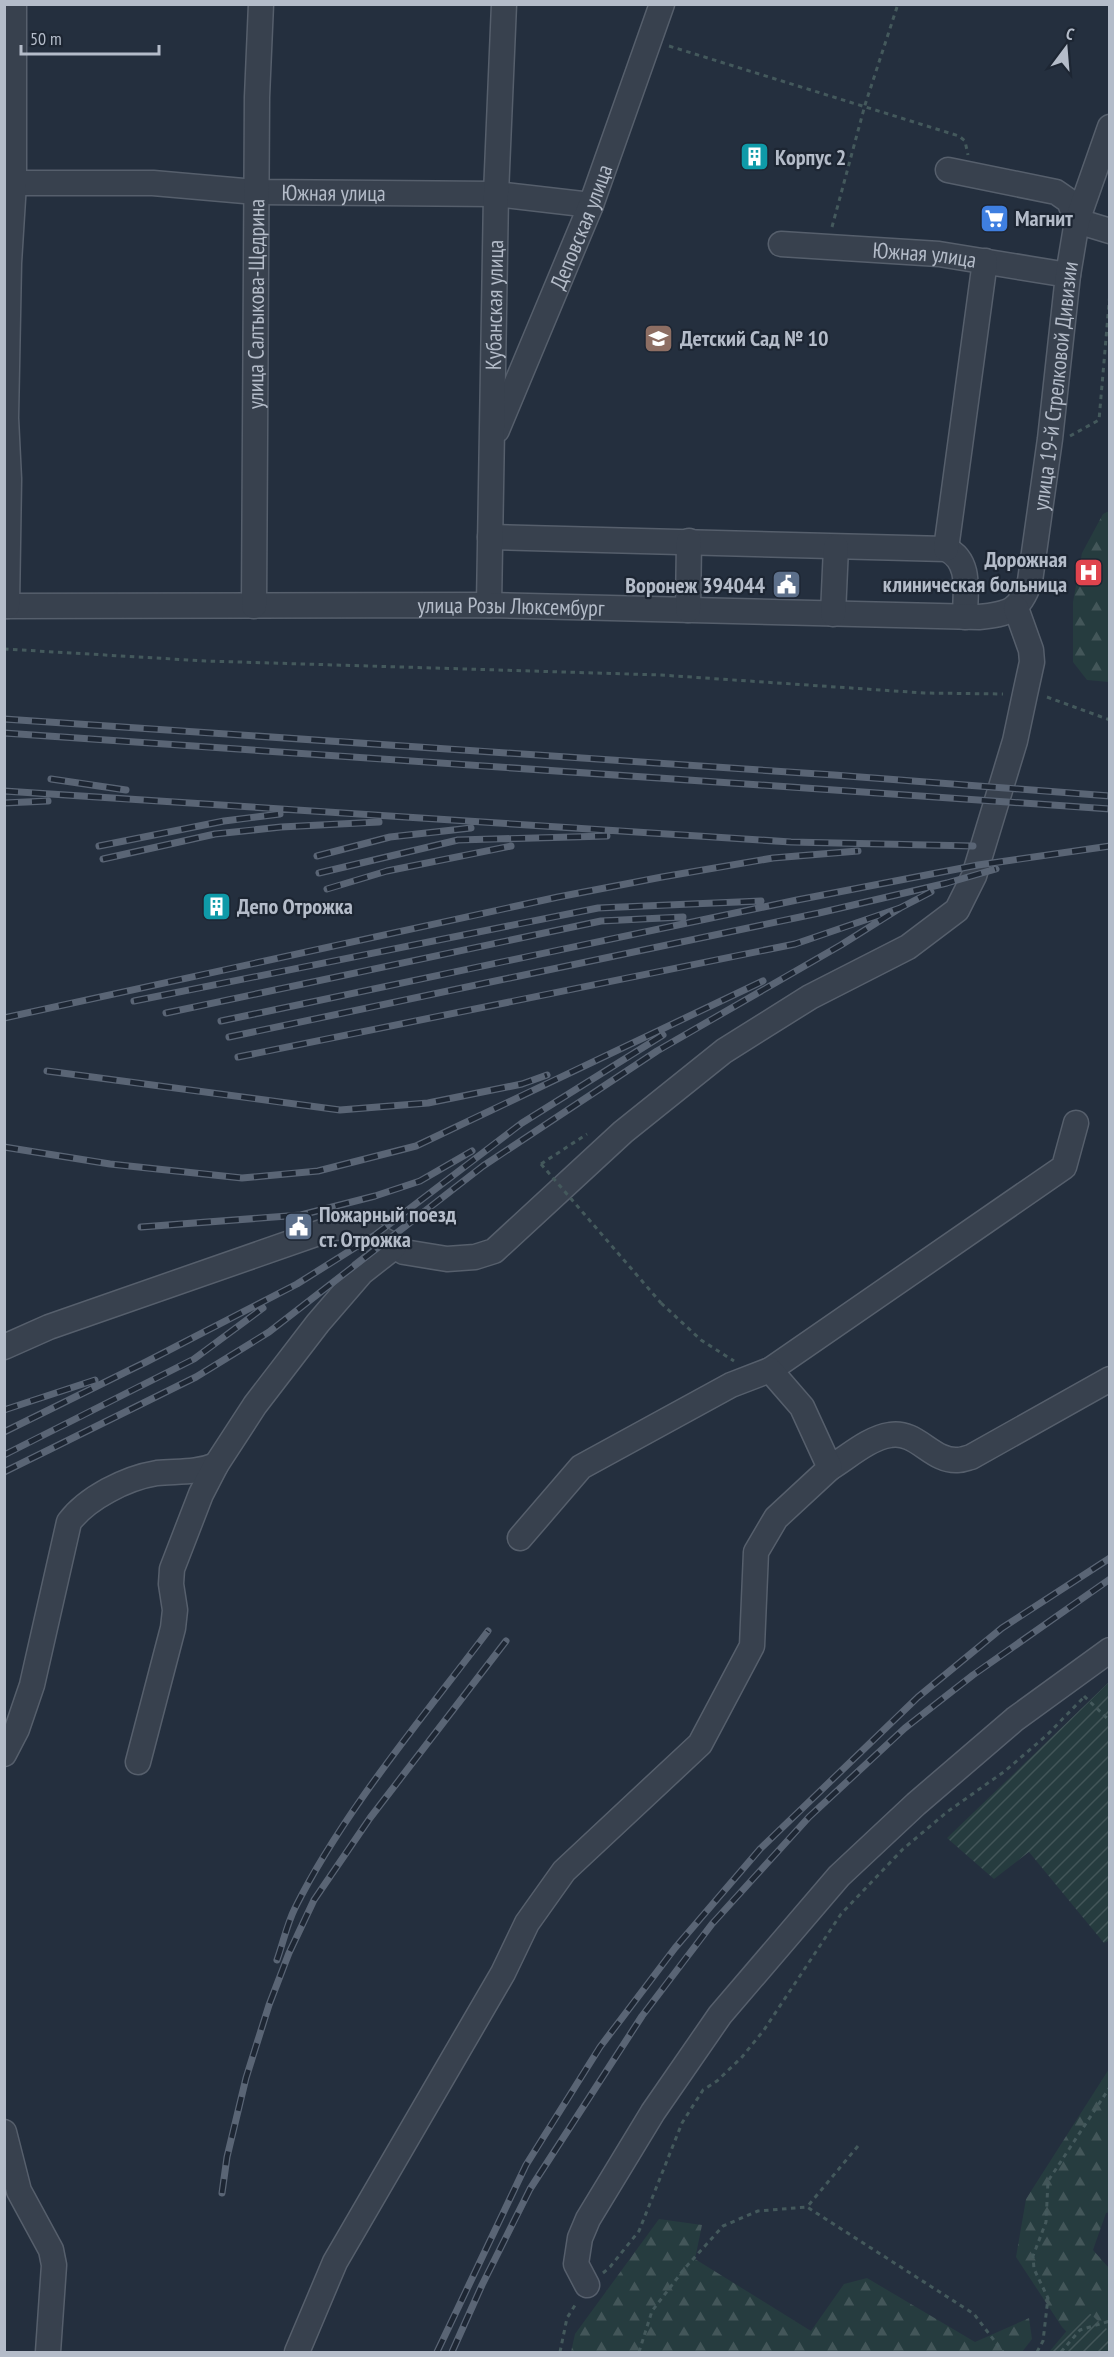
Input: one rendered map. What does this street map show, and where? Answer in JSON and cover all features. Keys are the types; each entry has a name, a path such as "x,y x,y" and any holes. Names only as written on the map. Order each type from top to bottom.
{"street":[{"path":"6,606 9,479 6,418 9,183 14,4"},
{"name":"улица Салтыкова-Щедрина","path":"254,606 257,97 261,4"},
{"name":"Кубанская улица","path":"489,605 496,194 504,4"},
{"name":"Деповская улица","path":"492,444 591,205 662,4"},
{"name":"улица 19-й Стрелковой Дивизии","path":"1016,608 1027,590 1033,564 1068,275 1077,222 1110,127"},
{"path":"958,172 1056,192 1069,201 1077,222 1110,231"},
{"name":"Южная улица","path":"9,183 153,183 256,192 496,194 591,205"},
{"name":"Южная улица","path":"782,244 939,254 1068,275"},
{"path":"946,549 985,261"},
{"path":"490,537 946,549 956,553 964,565 965,617"},
{"path":"688,610 689,541"},
{"path":"833,614 836,547"},
{"name":"улица Розы Люксембург","path":"6,606 489,605 965,617 1001,615 1016,608"},
{"path":"4,1347 49,1327 333,1228 359,1226 404,1252 447,1259 476,1257 494,1251 623,1132 724,1051 810,997 908,947 957,910 974,876 1015,741 1032,694 1031,650 1016,608"},
{"path":"520,1538 581,1467 731,1385 770,1370 1064,1167 1076,1124"},
{"path":"138,1762 173,1628 175,1610 171,1584 172,1569 201,1494 216,1465 255,1406 318,1323 362,1272 394,1247"},
{"path":"770,1370 802,1407 830,1468"},
{"path":"297,2352 335,2262 503,1973 527,1923 564,1871 700,1744 752,1646 756,1552 776,1518 830,1468 880,1437 893,1434 916,1439 943,1457 956,1460 971,1457 1110,1379"},
{"path":"4,1754 17,1729 32,1685 69,1522 89,1502 129,1482 154,1474 196,1471 216,1465"},
{"path":"587,2285 576,2264 580,2238 588,2219 653,2112 720,2015 839,1876 890,1828 1015,1719 1110,1650"},
{"path":"4,2132 19,2191 51,2250 54,2265 48,2352"}],"path":[{"path":"827,247 865,105 898,4"},
{"path":"650,40 865,105 958,136 965,141 968,149 958,172"},
{"path":"1064,440 1099,420 1110,292"},
{"path":"4,649 206,661 661,675 924,693 1032,694 1110,720"},
{"path":"591,1132 541,1164 662,1303 701,1340 730,1360 770,1370"},
{"path":"560,2352 567,2318 587,2285 610,2267 639,2231 682,2123 703,2090 717,2081 742,2057 764,2030 841,1914 903,1849 946,1812 1005,1771 1047,1735 1093,1689"},
{"path":"1084,1696 1110,1721"},
{"path":"1037,2352 1043,2341 1048,2298 1034,2269 1033,2256 1046,2222 1048,2181 1110,2087"},
{"path":"807,2207 858,2146"},
{"path":"639,2352 652,2311 685,2268 723,2226 758,2211 807,2207 974,2314 1003,2352"},
{"path":"1061,2352 1080,2330 1110,2321"}],"green space":[{"path":"1109,511 1109,682 1087,680 1073,662 1073,602 1082,553 1103,514"},
{"path":"1109,1682 1110,1940 1104,1943 1029,1852 994,1879 947,1838"},
{"path":"1109,2069 1109,2212 1106,2213 1093,2250 1109,2268 1109,2352 1086,2352 1062,2327 1016,2257 1026,2199"},
{"path":"659,2219 702,2225 695,2259 811,2331 844,2284 867,2278 975,2342 1029,2318 1032,2339 1022,2352 571,2352 575,2334"},
{"path":"1085,2309 1109,2331 1109,2352 1049,2352"}],"railway":[{"path":"4,719 1110,796"},
{"path":"4,733 1110,809"},
{"path":"51,779 126,790"},
{"path":"4,791 791,842 973,846"},
{"path":"4,803 48,801"},
{"path":"99,846 224,821 280,814"},
{"path":"103,859 215,834 281,827 379,822"},
{"path":"317,856 390,837 471,828"},
{"path":"319,873 458,840 607,836"},
{"path":"327,889 387,871 511,846"},
{"path":"221,1021 797,900 978,865 1110,846"},
{"path":"4,1018 558,897 773,858 858,851"},
{"path":"229,1037 819,913 996,869"},
{"path":"238,1057 795,944 900,908 931,892"},
{"path":"134,1001 598,908 761,901"},
{"path":"4,1472 196,1377 269,1332 483,1166 657,1051 841,945 900,908"},
{"path":"166,1013 601,921 683,917"},
{"path":"4,1147 110,1164 242,1178 318,1171 416,1146 763,981"},
{"path":"4,1432 297,1284 375,1235 522,1123 663,1035"},
{"path":"47,1071 340,1110 428,1103 522,1084 547,1075"},
{"path":"141,1227 301,1215 375,1196 420,1181 472,1151"},
{"path":"4,1455 194,1359 263,1308"},
{"path":"4,1410 95,1380"},
{"path":"437,2352 526,2165 600,2047 675,1948 760,1849 918,1697 1002,1628 1110,1558"},
{"path":"452,2352 482,2285 530,2189 642,2016 712,1924 809,1817 905,1728 973,1675 1110,1579"},
{"path":"277,1960 295,1908 360,1800 488,1631"},
{"path":"222,2193 227,2157 246,2078 269,2005 289,1953 314,1900 370,1818 506,1641"}],"place":[{"name":"Корпус 2","path":"754,157"},
{"name":"Магнит","path":"994,218"},
{"name":"Детский Сад № 10","path":"659,338"},
{"name":"Дорожная клиническая больница","path":"1088,572"},
{"name":"Воронеж 394044","path":"786,585"},
{"name":"Депо Отрожка","path":"216,906"},
{"name":"Пожарный поезд ст. Отрожка","path":"298,1227"}]}
